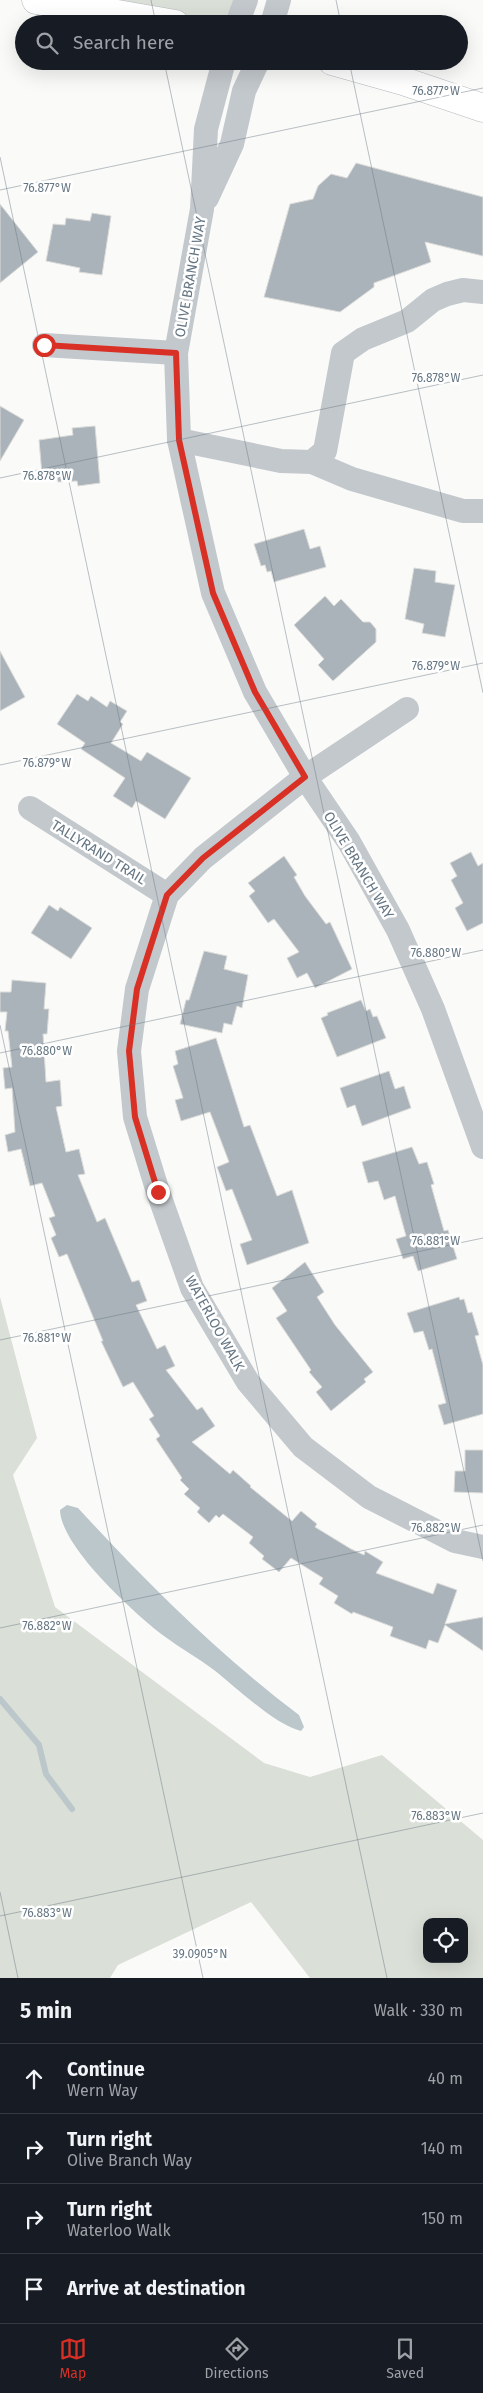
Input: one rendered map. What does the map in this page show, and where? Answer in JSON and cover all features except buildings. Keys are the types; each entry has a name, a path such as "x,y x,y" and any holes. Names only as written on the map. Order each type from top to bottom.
{"main road":[{"path":"36,0 123,15"},
{"path":"364,70 483,108"}],"street":[{"path":"240,15 246,0"},
{"path":"275,15 279,0"},
{"name":"OLIVE BRANCH WAY","path":"222,70 206,129 202,209 176,353 179,440 213,593 255,692 305,777 349,842 398,930 433,1009 483,1148"},
{"name":"OLIVE BRANCH WAY","path":"202,209 232,144 244,91 254,70"},
{"path":"312,462 325,451 343,353 363,339 407,321 427,304 447,294 463,290 483,292"},
{"path":"44,345 176,353"},
{"path":"179,440 281,461 312,462 352,479 463,511 483,511"},
{"name":"WATERLOO WALK","path":"408,709 305,777 203,858 167,895 137,989 129,1051 135,1117 158,1192 192,1288 248,1382 304,1447 369,1497 455,1541 483,1547"},
{"name":"TALLYRAND TRAIL","path":"30,808 167,895"}],"shaded area":[{"path":"36,0 243,0 239,15 123,15"},
{"path":"0,1297 37,1438 13,1475 55,1607 264,1763 310,1777 382,1755 483,1840 483,1978 310,1978 251,1902 118,1965 110,1978 0,1978"},
{"path":"67,1505 78,1508 130,1563 211,1642 299,1715 304,1727 301,1731 268,1714 214,1670 164,1636 101,1579 73,1542 64,1525 60,1510"}],"waterway":[{"path":"0,1699 39,1745 46,1774 72,1809"}],"route":[{"path":"44,345 176,353 179,440 213,593 255,692 305,777 203,858 167,895 137,989 129,1051 135,1117 158,1192"}]}
